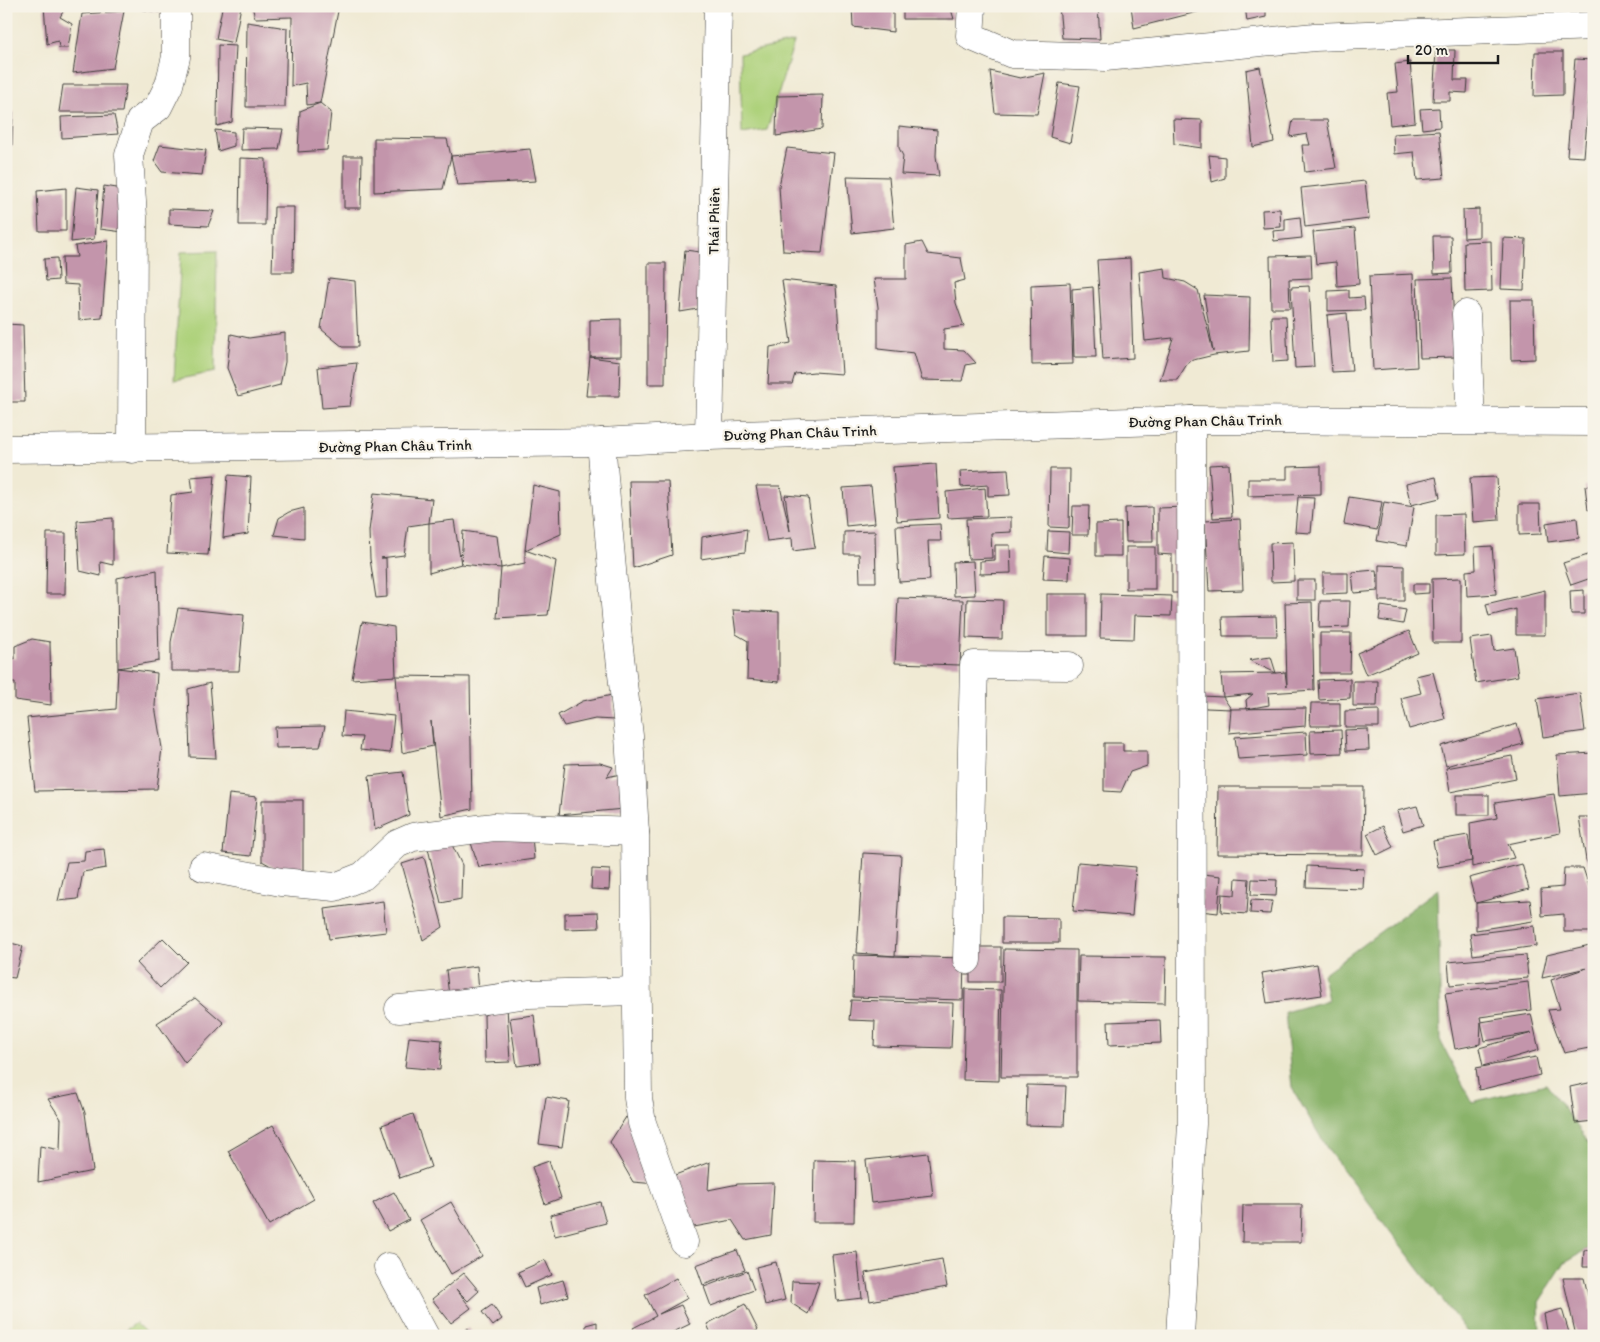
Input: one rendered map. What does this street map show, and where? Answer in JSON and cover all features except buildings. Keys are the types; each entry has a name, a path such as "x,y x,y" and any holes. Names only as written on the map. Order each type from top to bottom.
{"street":[{"path":"132,449 133,217 129,155 140,122 158,107 169,85 176,57 176,6"},
{"name":"Thái Phiên","path":"709,436 718,6"},
{"path":"972,6 970,36 1012,54 1097,57 1563,16 1594,26"},
{"path":"1466,314 1471,421"},
{"path":"1180,1336 1192,1124 1191,420"},
{"name":"Đường Phan Châu Trinh","path":"6,449 601,442 709,436 1191,420 1594,422"},
{"path":"601,442 618,639 629,736 635,832 638,1098 642,1123 684,1242"},
{"path":"967,960 974,665 1069,666"},
{"path":"204,867 281,882 335,887 362,876 397,844 414,837 494,827 635,832"},
{"path":"398,1009 528,994 636,991"},
{"path":"388,1267 425,1336"}],"green space":[{"path":"794,42 767,130 742,134 740,54"},
{"path":"217,251 215,372 174,380 181,252"},
{"path":"1438,889 1441,1042 1472,1102 1546,1084 1594,1149 1594,1245 1565,1262 1539,1302 1540,1336 1470,1336 1328,1150 1292,1088 1285,1012 1328,1000 1323,974"},
{"path":"136,1323 149,1336 117,1336"}]}
